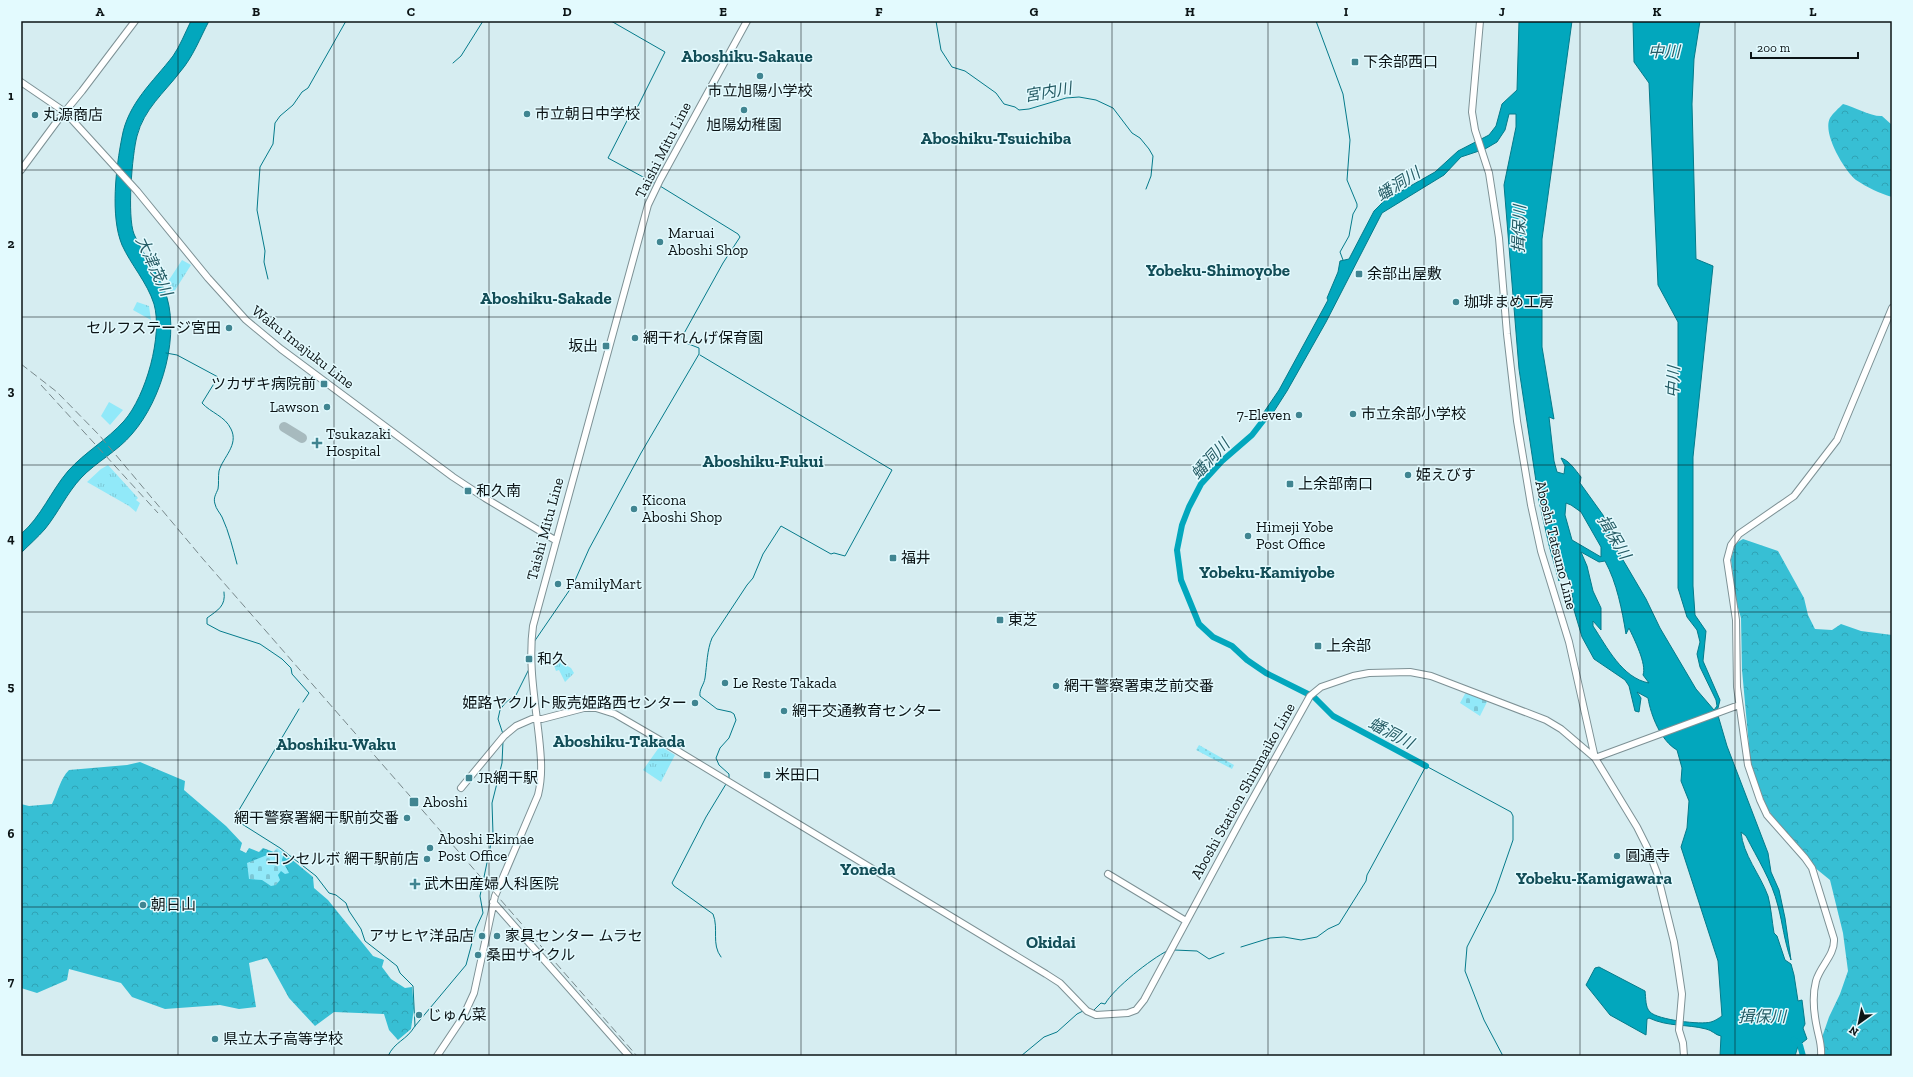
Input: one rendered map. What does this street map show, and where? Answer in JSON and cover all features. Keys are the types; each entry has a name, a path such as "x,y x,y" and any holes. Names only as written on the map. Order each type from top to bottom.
{"main road":[{"path":"21,170 135,21"},
{"name":"Taishi Mitu Line","path":"437,1056 463,1017 474,993 493,902 538,795 541,784 542,774 531,662 531,642 535,616 648,205 656,187 747,21"},
{"name":"Aboshi Tatsuno Line","path":"1480,21 1472,112 1475,130 1489,173 1499,238 1507,334 1524,467 1541,551 1569,642 1597,758 1637,827 1657,873 1672,935 1682,994 1679,1030 1683,1043 1684,1056"},
{"name":"Waku Imajuku Line","path":"21,82 65,112 137,191 225,298 263,335 448,473 485,498 555,540"},
{"path":"1821,1056 1822,1044 1815,1019 1815,991 1819,974 1834,949 1834,939 1809,864 1772,821 1760,800 1745,751 1737,706 1736,620 1727,571 1728,551 1739,534 1794,496 1837,440 1892,308"},
{"name":"Aboshi Station Shinmaiko Line","path":"461,788 504,736 520,724 584,708 605,710 621,717 1046,974 1060,983 1091,1013 1113,1015 1128,1013 1136,1010 1144,1000 1311,695 1321,687 1368,673 1410,672 1431,676 1546,720 1561,729 1597,758"},
{"path":"1597,758 1737,706"},
{"path":"1108,874 1186,921"},
{"path":"493,902 629,1056"}],"green space":[{"path":"1843,104 1868,113 1882,116 1892,125 1892,197 1874,190 1856,180 1840,160 1832,142 1828,125 1831,116"},
{"path":"182,260 191,265 172,295 167,283"},
{"path":"137,302 149,306 151,320 133,310"},
{"path":"109,402 123,410 110,425 101,416"},
{"path":"108,465 138,498 136,500 140,503 136,512 129,506 87,482 101,469"},
{"path":"1743,539 1778,551 1804,598 1808,615 1815,629 1832,630 1841,624 1861,631 1892,635 1892,1056 1818,1056 1818,1049 1829,1017 1840,994 1848,971 1843,933 1830,880 1814,867 1784,833 1763,802 1751,768 1742,670 1741,618 1736,601 1731,559 1736,543"},
{"path":"563,659 562,663 571,668 574,673 565,682 559,670 556,671 553,663"},
{"path":"1466,692 1488,700 1480,716 1460,703"},
{"path":"1199,745 1234,765 1232,769 1196,750"},
{"path":"660,746 675,755 661,782 643,770"},
{"path":"140,762 185,781 184,790 226,826 242,843 240,850 246,853 249,848 259,852 263,848 290,858 313,877 314,888 328,900 373,956 384,960 382,967 391,979 405,988 412,987 414,1008 411,1029 398,1040 389,1030 384,1014 334,1012 315,1026 289,998 267,958 249,963 256,1007 239,1009 220,1005 165,1009 132,997 121,983 69,969 67,980 37,993 21,988 21,804 29,806 52,804 61,782 69,770 127,765"},
{"path":"277,848 284,853 282,860 289,873 285,874 281,871 278,875 280,880 276,885 271,886 262,880 249,879 247,863 272,853"}],"water":[{"name":"大津茂川","path":"191,21 209,21 185,66 149,109 144,118 137,136 132,171 131,214 134,234 161,282 169,306 171,325 170,345 160,385 143,420 132,434 120,446 81,478 71,490 45,529 21,553 21,534 40,512 68,471 124,421 132,410 146,381 154,348 156,317 151,296 122,245 118,233 115,206 116,177 122,137 130,114 142,94 173,56"},
{"path":"1519,21 1572,21 1542,239 1542,347 1554,419 1549,417 1554,461 1557,472 1564,474 1565,466 1561,458 1570,463 1581,477 1580,483 1603,515 1616,548 1646,599 1660,628 1696,689 1714,710 1717,706 1716,700 1700,667 1697,654 1700,642 1697,630 1687,617 1678,588 1678,322 1658,285 1649,83 1634,62 1633,21 1700,21 1694,59 1692,104 1696,259 1713,266 1693,457 1693,586 1695,615 1706,631 1703,661 1720,700 1717,712 1727,746 1768,853 1771,872 1779,890 1791,960 1778,906 1772,888 1746,836 1741,832 1748,857 1768,896 1774,933 1777,936 1785,960 1791,964 1798,1001 1802,1000 1805,1024 1803,1028 1807,1039 1798,1046 1795,1056 1720,1056 1721,1036 1710,1030 1699,1027 1663,1023 1649,1018 1647,1019 1646,1035 1610,1015 1586,985 1595,968 1599,967 1645,991 1647,1008 1655,1015 1680,1021 1698,1023 1711,1022 1722,1016 1718,961 1681,847 1687,828 1689,801 1681,781 1682,768 1677,750 1666,741 1654,720 1648,698 1637,692 1641,698 1639,712 1635,711 1629,686 1625,680 1594,659 1582,637 1574,610 1571,584 1562,563 1562,558 1554,551 1559,581 1549,545 1539,501 1519,369 1504,185 1516,127 1516,114 1509,114 1505,130 1497,142 1485,149 1461,157 1444,175 1382,213 1326,322 1287,391 1271,416 1264,412 1279,390 1328,300 1327,298 1338,272 1340,261 1349,259 1374,211 1384,201 1435,172 1458,151 1489,135 1496,126 1502,104 1517,90","holes":["1566,503 1581,512 1601,547 1601,557 1572,540 1565,515","1581,552 1599,562 1605,561 1616,587 1626,634 1629,628 1642,658 1644,670 1643,675 1649,683 1639,680 1623,668 1610,652 1593,626 1593,621 1601,630 1601,608 1593,591 1587,566"]}],"waterway":[{"path":"268,279 264,262 265,251 257,210 260,167 273,144 275,123 280,116 293,105 302,92 308,88 346,21"},
{"path":"453,63 461,56 483,21"},
{"path":"611,21 665,52 638,106 633,109 608,158 656,184"},
{"name":"宮内川","path":"936,21 941,50 952,67 965,71 996,93 1004,104 1015,107 1019,110 1029,109 1066,98 1079,97 1096,100 1113,108 1132,133 1140,138 1153,156 1151,176 1146,189"},
{"path":"1316,21 1343,94 1350,140 1347,180 1357,207 1353,214 1349,236 1340,252 1343,260"},
{"path":"534,642 573,585 589,549 641,453 699,354 699,348 686,343 682,337 723,263 740,237 738,234 660,186"},
{"path":"166,353 177,355 218,377 202,403 225,421 231,429 233,435 232,446 219,471 218,489 214,500 216,508 222,517 231,540 237,564"},
{"path":"700,355 892,470 845,556 834,553 831,554 781,526 763,554 753,578 712,638 708,652 704,683 700,691 700,696 717,709 734,714 736,720 729,738 720,748 716,758 719,765 729,774 729,780"},
{"name":"蟠洞川","path":"1272,409 1252,435 1222,461 1201,484 1189,507 1182,525 1177,550 1181,580 1199,624 1213,637 1232,646 1247,660 1266,673 1314,697 1333,716 1426,766"},
{"path":"224,592 224,601 218,610 207,618 207,624 220,631 260,644 282,659 291,668 292,674 309,693 303,702"},
{"path":"503,734 498,719 500,710 505,703 516,695 529,669"},
{"path":"299,709 236,815 241,820 242,824 280,848 316,876 329,893 336,895 346,903 349,911 361,929 365,941 397,966 400,973 413,986 415,1026"},
{"path":"388,1056 394,1047 412,1031 466,965 476,928 483,913 480,896 493,834 492,803 502,763 503,741"},
{"path":"1241,947 1270,938 1284,937 1301,940 1317,937 1328,929 1339,924 1366,881 1367,875 1426,766 1511,812 1513,816 1513,840 1495,892 1467,947 1465,971 1484,1020 1503,1056"},
{"path":"721,957 716,947 715,920 713,914 672,883 706,817 726,784"},
{"path":"1174,950 1197,951 1209,959 1224,953"},
{"path":"1093,1011 1101,1003 1105,1004 1116,990 1133,974 1167,951"},
{"path":"1021,1056 1044,1037 1057,1032 1077,1014 1083,1011"},
{"path":"1794,1040 1800,1045 1803,1056"}],"taxiway":[{"path":"284,427 302,438"}],"railway":[{"path":"21,364 57,392 100,436 203,559 637,1056"},
{"path":"41,385 158,513"}],"place":[{"name":"下余部西口","path":"1355,62"},
{"name":"市立旭陽小学校","path":"760,76"},
{"name":"旭陽幼稚園","path":"744,110"},
{"name":"市立朝日中学校","path":"527,114"},
{"name":"丸源商店","path":"35,115"},
{"name":"Maruai Aboshi Shop","path":"660,242"},
{"name":"余部出屋敷","path":"1359,274"},
{"name":"珈琲まめ工房","path":"1456,302"},
{"name":"セルフステージ宮田","path":"229,328"},
{"name":"網干れんげ保育園","path":"635,338"},
{"name":"坂出","path":"606,346"},
{"name":"ツカザキ病院前","path":"324,384"},
{"name":"Lawson","path":"327,407"},
{"name":"市立余部小学校","path":"1353,414"},
{"name":"7-Eleven","path":"1299,415"},
{"name":"Tsukazaki Hospital","path":"317,443"},
{"name":"姫えびす","path":"1408,475"},
{"name":"上余部南口","path":"1290,484"},
{"name":"和久南","path":"468,491"},
{"name":"Kicona Aboshi Shop","path":"634,509"},
{"name":"Himeji Yobe Post Office","path":"1248,536"},
{"name":"福井","path":"893,558"},
{"name":"FamilyMart","path":"558,584"},
{"name":"東芝","path":"1000,620"},
{"name":"上余部","path":"1318,646"},
{"name":"和久","path":"529,659"},
{"name":"Le Reste Takada","path":"725,683"},
{"name":"網干警察署東芝前交番","path":"1056,686"},
{"name":"姫路ヤクルト販売姫路西センター","path":"695,703"},
{"name":"網干交通教育センター","path":"784,711"},
{"name":"米田口","path":"767,775"},
{"name":"JR網干駅","path":"469,778"},
{"name":"Aboshi","path":"414,802"},
{"name":"網干警察署網干駅前交番","path":"407,818"},
{"name":"Aboshi Ekimae Post Office","path":"430,848"},
{"name":"圓通寺","path":"1617,856"},
{"name":"コンセルボ 網干駅前店","path":"427,859"},
{"name":"武木田産婦人科医院","path":"415,884"},
{"name":"朝日山","path":"143,905"},
{"name":"アサヒヤ洋品店","path":"482,936"},
{"name":"家具センター ムラセ","path":"497,936"},
{"name":"桑田サイクル","path":"478,955"},
{"name":"じゅん菜","path":"419,1015"},
{"name":"県立太子高等学校","path":"215,1039"}],"district":[{"name":"Aboshiku-Sakaue","path":"747,56"},
{"name":"Aboshiku-Tsuichiba","path":"996,138"},
{"name":"Yobeku-Shimoyobe","path":"1218,270"},
{"name":"Aboshiku-Sakade","path":"546,298"},
{"name":"Aboshiku-Fukui","path":"763,461"},
{"name":"Yobeku-Kamiyobe","path":"1267,572"},
{"name":"Aboshiku-Takada","path":"619,741"},
{"name":"Aboshiku-Waku","path":"336,744"},
{"name":"Yoneda","path":"868,869"},
{"name":"Yobeku-Kamigawara","path":"1594,878"},
{"name":"Okidai","path":"1051,942"}],"water label":[{"name":"中川","path":"1664,51"},
{"name":"揖保川","path":"1519,229"},
{"name":"中川","path":"1673,382"},
{"name":"揖保川","path":"1614,537"},
{"name":"揖保川","path":"1762,1016"}]}
